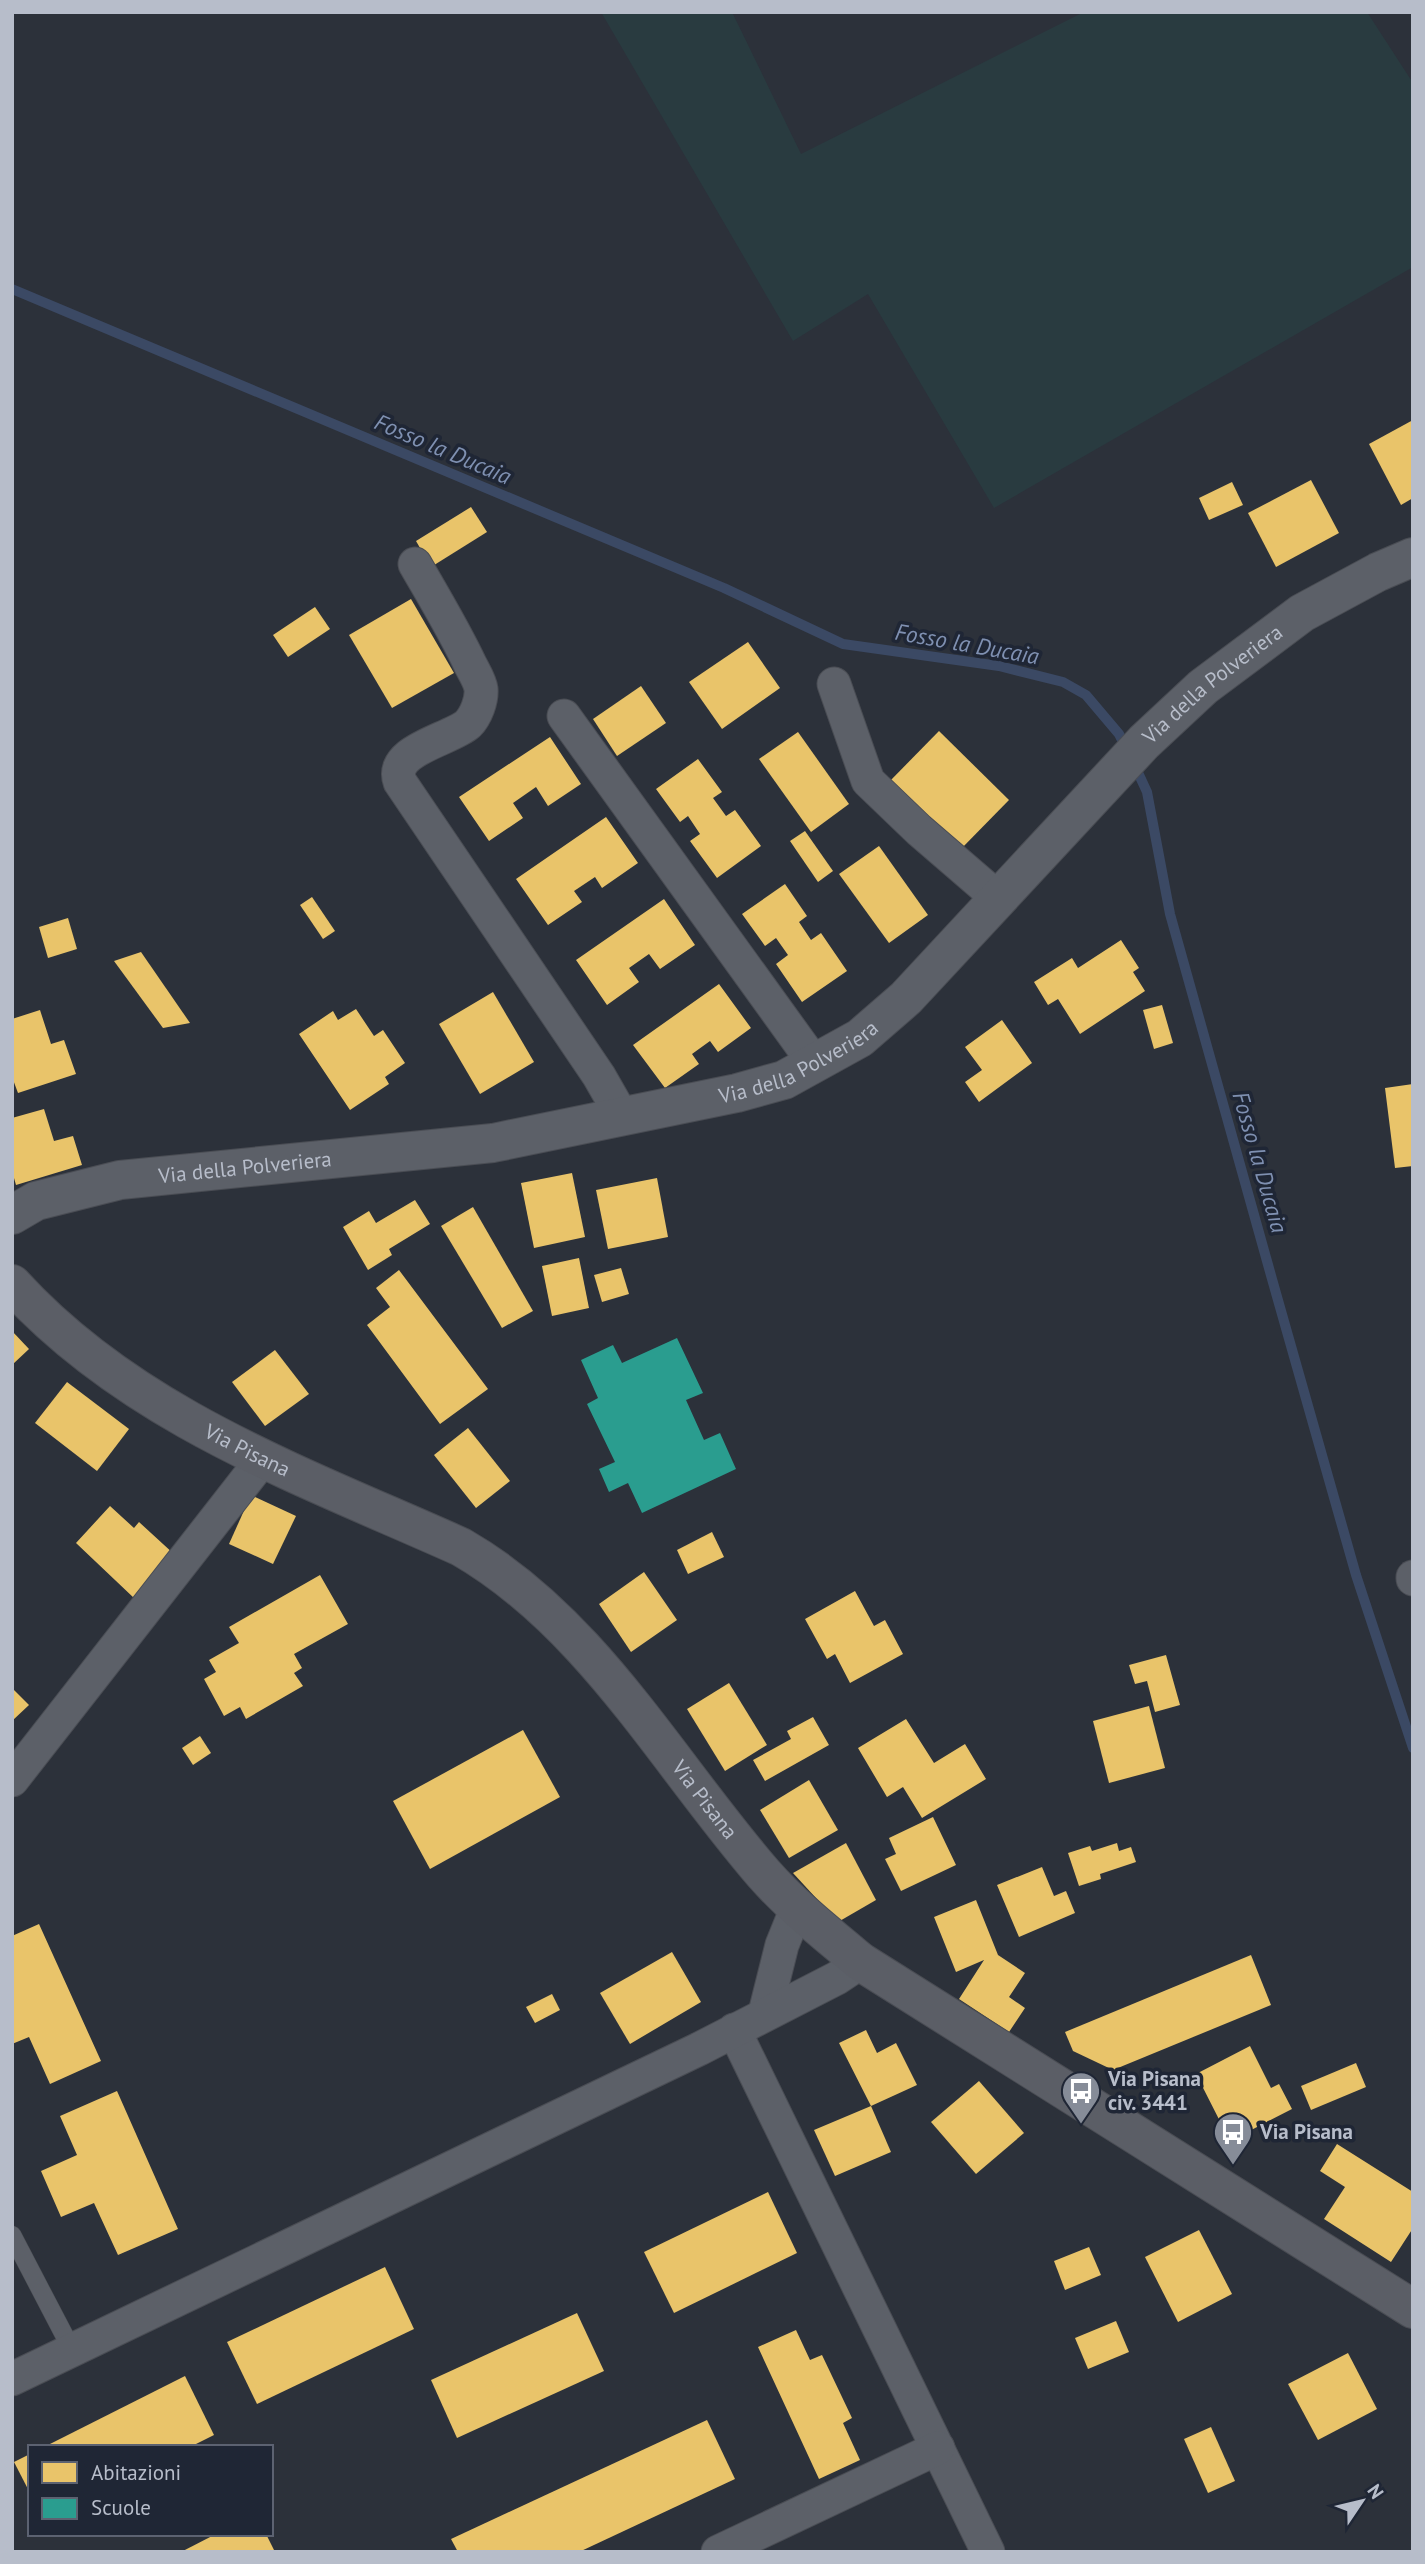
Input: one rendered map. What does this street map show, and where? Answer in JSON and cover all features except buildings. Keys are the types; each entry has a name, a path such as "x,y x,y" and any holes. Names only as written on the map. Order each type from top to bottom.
{"main road":[{"name":"Via Pisana","path":"12,1284 83,1350 169,1411 262,1460 461,1548 486,1562 530,1596 596,1663 763,1873 797,1908 861,1962 1413,2309"}],"street":[{"name":"Via della Polveriera","path":"12,1215 36,1202 120,1180 494,1143 737,1094 784,1080 860,1038 906,998 1144,742 1203,687 1302,613 1378,572 1413,557"},
{"path":"415,564 463,649 481,687 480,704 468,724 420,748 401,764 397,774 400,782 599,1076 623,1118"},
{"path":"834,684 868,781 919,830 999,899"},
{"path":"564,716 815,1064"},
{"path":"12,1780 262,1460"},
{"path":"765,2014 782,1944 797,1908"},
{"path":"12,2379 699,2049 836,1978 861,1962"},
{"path":"734,2029 988,2552"},
{"path":"718,2552 939,2448"}],"lane":[{"path":"12,2235 72,2350"}],"shaded area":[{"path":"601,12 732,12 801,154 1084,12 1367,12 1413,83 1413,267 994,508 868,294 793,341"}],"waterway":[{"name":"Fosso la Ducaia","path":"12,289 724,588 843,644 999,666 1063,682 1086,695 1119,734 1127,750"},
{"name":"Fosso la Ducaia","path":"1135,766 1147,792 1170,914 1272,1279 1356,1575 1413,1748"}],"place":[{"name":"Via Pisana civ. 3441","path":"1081,2125"},
{"name":"Via Pisana","path":"1233,2166"}]}
